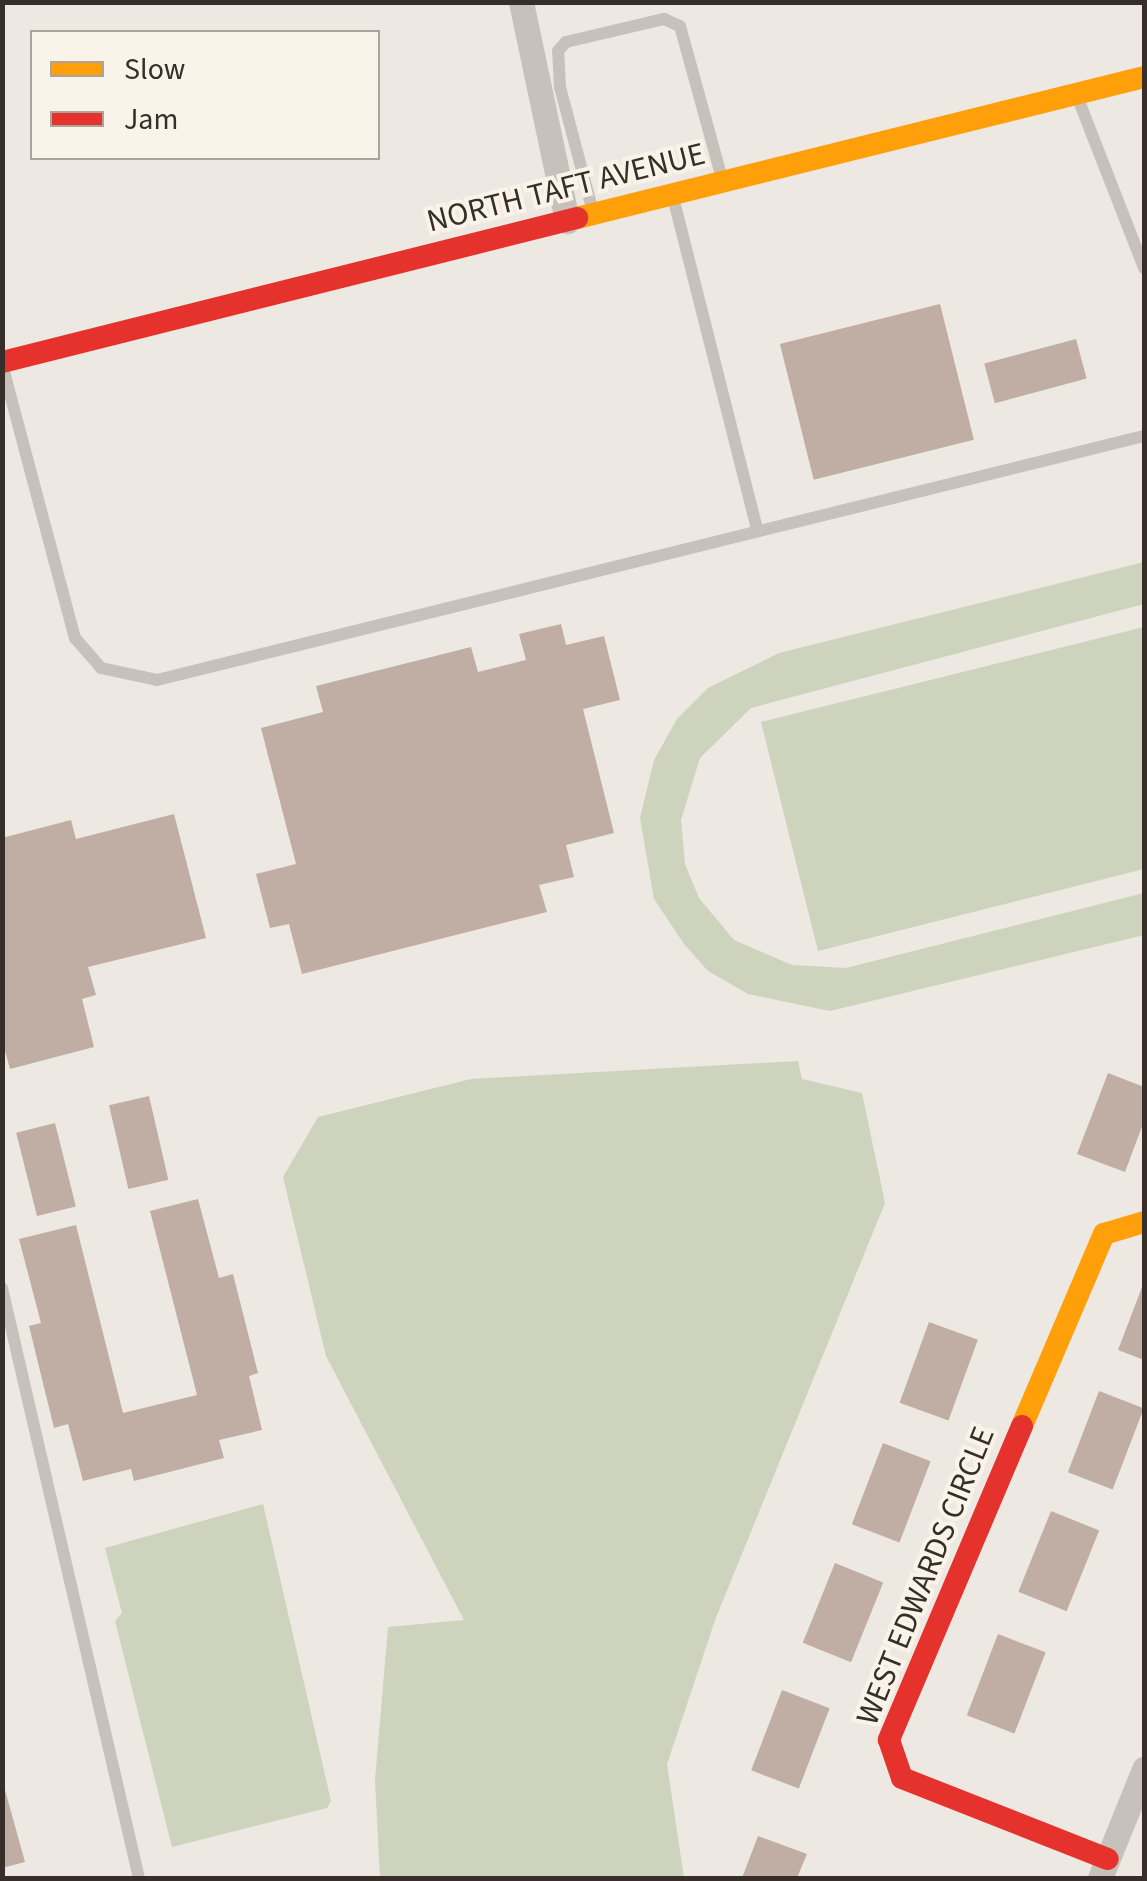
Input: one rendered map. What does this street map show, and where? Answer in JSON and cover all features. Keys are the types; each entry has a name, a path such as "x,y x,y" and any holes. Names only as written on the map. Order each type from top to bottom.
{"street":[{"path":"520,2 567,221"},
{"name":"NORTH TAFT AVENUE","path":"2,363 1144,77"},
{"name":"WEST EDWARDS CIRCLE","path":"1104,1868 902,1778 889,1740 1104,1234 1144,1222"},
{"path":"1104,1868 1144,1769"}],"lane":[{"path":"594,214 560,87 558,51 566,42 664,19 687,36 723,182"},
{"path":"1076,94 1144,268"},
{"path":"672,194 757,528"},
{"path":"2,363 75,638 101,668 157,680 757,528 1144,436"},
{"path":"2,1288 139,1878"}],"green space":[{"path":"1144,562 1144,604 751,708 700,758 681,820 685,864 699,898 734,940 792,965 846,968 1144,893 1144,935 830,1011 748,994 708,971 684,944 654,899 640,818 654,760 677,719 708,688 779,653"},
{"path":"1144,627 1144,869 818,951 761,722"},
{"path":"798,1061 802,1079 862,1093 885,1203 715,1620 667,1764 684,1878 380,1878 375,1780 388,1627 464,1620 326,1356 283,1177 318,1117 471,1079"},
{"path":"263,1504 331,1801 327,1808 172,1847 115,1621 122,1613 105,1548"}],"building":[{"path":"940,304 974,440 814,480 780,344"},
{"path":"1076,339 1087,379 995,403 984,364"},
{"path":"561,624 566,645 604,636 620,700 583,709 614,833 566,845 574,877 539,885 547,912 302,974 289,924 270,928 256,874 296,864 261,728 323,712 316,686 471,647 478,672 526,660 519,634"},
{"path":"174,814 206,938 88,967 96,995 82,999 94,1047 10,1069 2,1040 2,838 71,820 76,839"},
{"path":"1108,1073 1144,1087 1144,1121 1125,1172 1077,1154"},
{"path":"149,1096 168,1180 128,1189 109,1105"},
{"path":"55,1123 76,1206 37,1216 16,1133"},
{"path":"198,1199 219,1278 233,1274 258,1373 249,1376 262,1430 219,1440 224,1458 134,1481 131,1469 83,1481 68,1424 54,1428 29,1326 41,1323 19,1239 76,1225 123,1413 197,1395 150,1211"},
{"path":"1144,1282 1144,1360 1118,1350"},
{"path":"929,1322 978,1340 948,1421 900,1403"},
{"path":"1099,1391 1144,1408 1113,1489 1068,1472"},
{"path":"883,1443 931,1461 899,1542 852,1524"},
{"path":"1051,1511 1099,1530 1067,1611 1018,1592"},
{"path":"835,1563 883,1582 851,1662 803,1643"},
{"path":"998,1634 1046,1652 1014,1733 967,1715"},
{"path":"782,1690 830,1708 799,1789 751,1770"},
{"path":"2,1779 25,1862 2,1868"},
{"path":"758,1836 807,1854 797,1878 742,1878"}],"traffic: slow":[{"path":"577,218 1144,77"},
{"path":"1022,1426 1104,1234 1144,1222"}],"traffic: jam":[{"path":"2,362 577,218"},
{"path":"1022,1426 889,1740 902,1778 1108,1859"}]}
